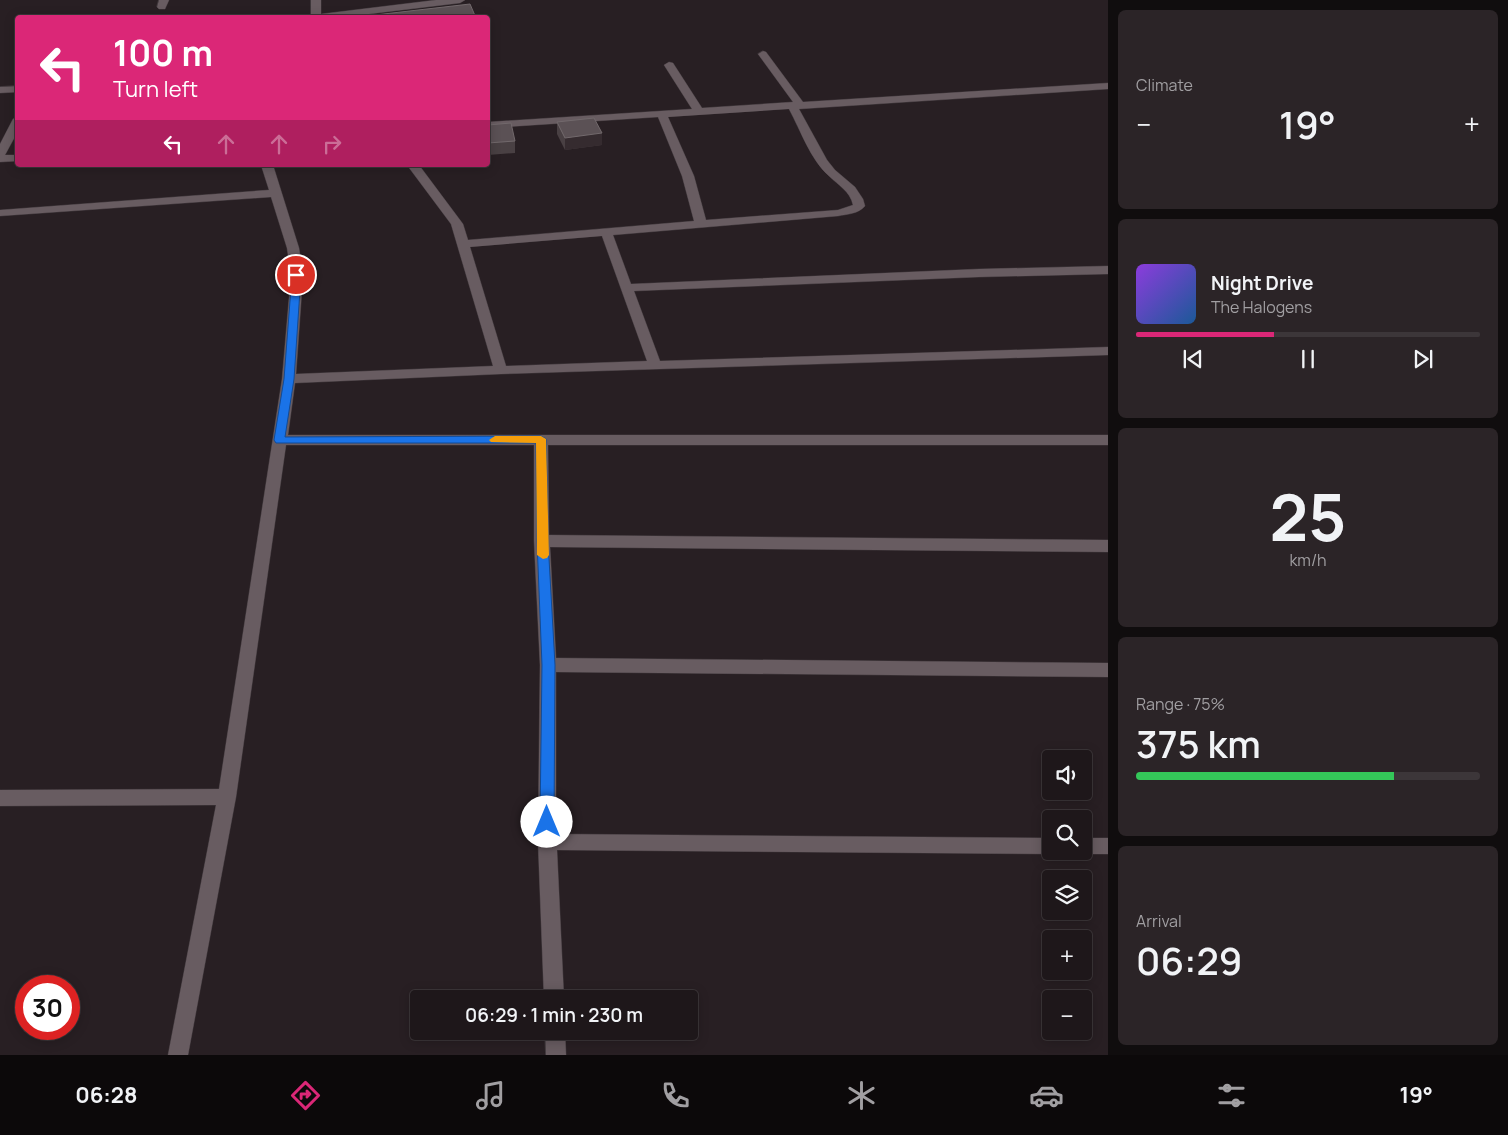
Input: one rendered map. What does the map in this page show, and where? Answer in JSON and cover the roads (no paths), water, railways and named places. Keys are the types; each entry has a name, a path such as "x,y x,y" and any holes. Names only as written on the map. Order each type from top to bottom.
{"street":[{"path":"316,0 316,15"},
{"path":"331,15 434,1 460,0"},
{"path":"464,244 838,213 854,210 859,206 859,201 849,187 826,167 796,105 763,54"},
{"path":"669,65 698,111"},
{"path":"490,125 1108,86"},
{"path":"0,90 15,89"},
{"path":"661,113 688,176 701,224"},
{"path":"0,155 15,125"},
{"path":"0,159 15,158"},
{"path":"178,1055 227,797 289,379 296,275 293,248 268,167"},
{"path":"414,167 457,224 501,370"},
{"path":"0,213 277,193"},
{"path":"606,232 655,364"},
{"path":"626,288 979,273 1108,270"},
{"path":"289,379 655,364 1108,351"},
{"path":"541,439 542,541 548,665 547,842 554,990"},
{"path":"280,440 1108,440"},
{"path":"542,541 1108,546"},
{"path":"548,665 1108,670"},
{"path":"0,798 227,797"},
{"path":"547,842 1042,846"},
{"path":"1092,846 1108,846"},
{"path":"555,1040 556,1055"}]}
